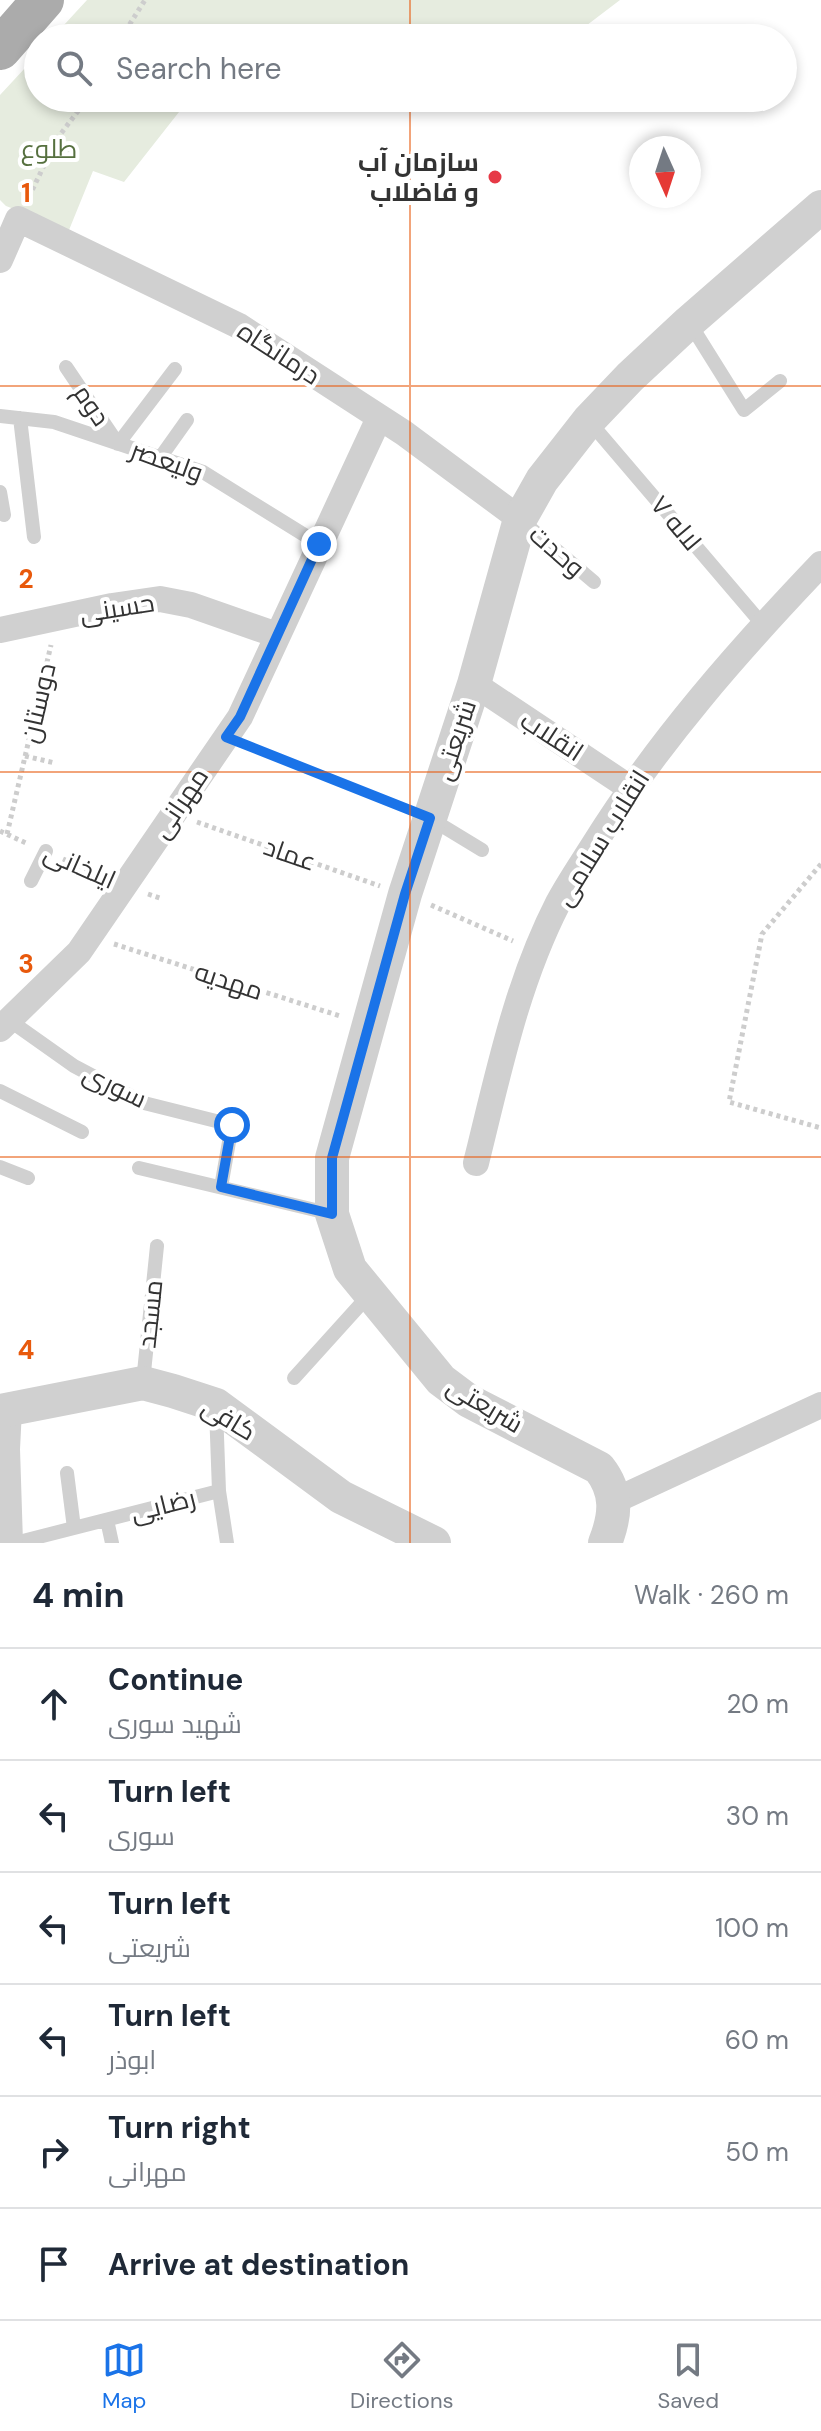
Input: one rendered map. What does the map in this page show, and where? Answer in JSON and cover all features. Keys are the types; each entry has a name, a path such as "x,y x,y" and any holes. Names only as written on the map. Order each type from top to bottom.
{"main road":[{"path":"0,49 43,0"}],"street":[{"name":"شریعتی","path":"614,1501 610,1482 599,1468 469,1401 441,1380 369,1295 350,1269 332,1214 332,1158 405,894 474,684 520,519 542,480 589,420 689,322 821,207"},
{"path":"0,260 18,219"},
{"name":"درمانگاه","path":"18,219 239,326 404,433 520,519"},
{"name":"مهرانی","path":"5,1025 79,952 240,717 379,418"},
{"name":"انقلاب سلامی","path":"476,1163 515,1006 558,903 630,788 680,722 763,625 821,564"},
{"name":"حسینی","path":"0,630 160,599 191,605 277,635"},
{"name":"انقلاب","path":"474,684 630,788"},
{"name":"کافی","path":"4,1410 143,1383 216,1405 341,1497 412,1538"},
{"path":"605,1543 614,1501 821,1405"},
{"path":"4,1410 7,1449 5,1496 12,1543"}],"lane":[{"path":"689,322 744,410 780,381"},
{"name":"دوم","path":"66,367 118,444"},
{"path":"118,444 175,369"},
{"name":"ولیعصر","path":"0,416 54,422 203,472 319,544"},
{"path":"20,418 34,537"},
{"path":"160,458 187,420"},
{"name":"لاله ۷","path":"589,420 763,625"},
{"path":"0,492 4,515"},
{"name":"وحدت","path":"520,519 594,582"},
{"path":"430,818 482,850"},
{"path":"31,881 46,851"},
{"name":"سوری","path":"5,1025 144,1103 232,1125 221,1187"},
{"path":"0,1091 82,1132"},
{"path":"0,1167 28,1178"},
{"path":"139,1168 332,1214"},
{"name":"مسجد","path":"143,1383 157,1246"},
{"path":"294,1378 369,1295"},
{"path":"216,1405 219,1491 227,1543"},
{"path":"67,1473 74,1528"},
{"name":"رضایی","path":"12,1543 219,1491"},
{"path":"107,1520 112,1543"}],"path":[{"path":"130,24 145,0"},
{"path":"18,219 56,140 77,112"},
{"name":"دوستان","path":"3,833 25,756 57,619"},
{"path":"226,737 430,818"},
{"path":"25,756 55,763"},
{"name":"عماد","path":"174,813 405,894 538,951"},
{"name":"ایلخانی","path":"3,833 124,886 160,898"},
{"path":"821,864 762,934 729,1102 821,1128"},
{"name":"مهدیه","path":"90,936 369,1025"}],"green space":[{"path":"87,0 620,0 588,24 65,24"},
{"name":"طلوع","path":"24,69 24,112 179,112 124,182 93,171 69,230 6,206 0,200 0,95"}],"place":[{"name":"سازمان آب و فاضلاب","path":"495,177"}],"route":[{"path":"232,1125 221,1187 332,1214 332,1158 405,894 430,818 226,737 240,717 319,544"}]}
